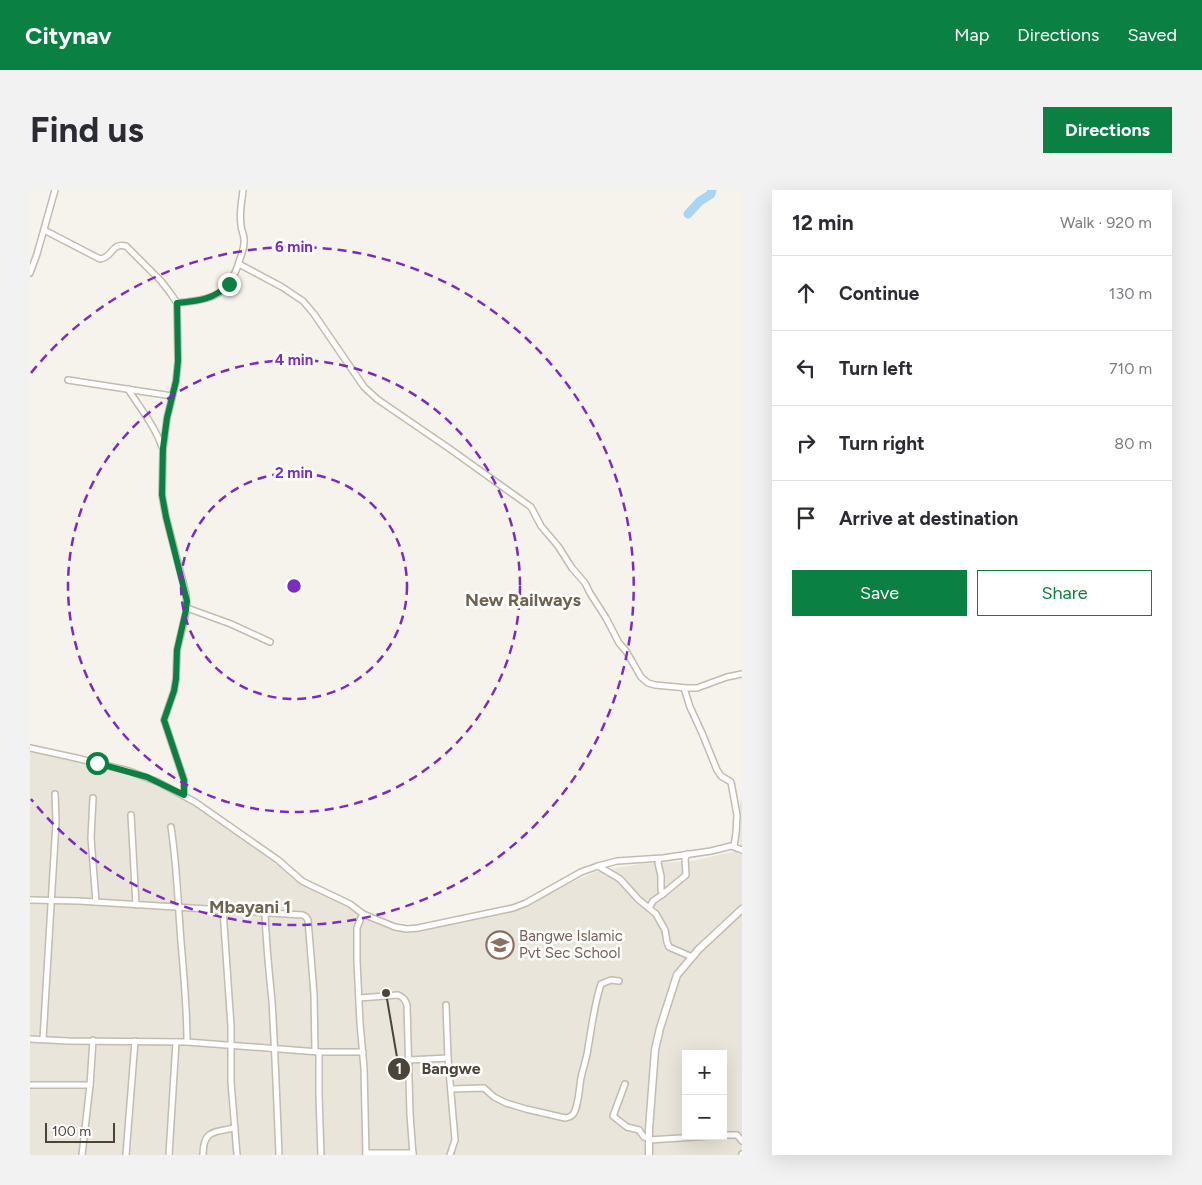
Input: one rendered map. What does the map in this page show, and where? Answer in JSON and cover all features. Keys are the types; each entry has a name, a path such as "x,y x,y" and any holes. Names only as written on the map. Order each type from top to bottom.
{"street":[{"path":"30,273 55,190"},
{"path":"177,303 196,301 218,294 229,284 239,264 245,242 240,224 243,190"},
{"path":"44,230 100,259 106,257 116,246 126,246 161,281 177,303 178,361 163,448 163,506 186,594 187,608 177,650 174,691 164,720 184,780 184,795"},
{"path":"239,264 282,287 303,301 364,387 377,399 531,508 541,526 585,583 619,643 641,676 648,683 697,688 727,677 742,674"},
{"path":"68,380 172,396"},
{"path":"128,389 154,428 163,448"},
{"path":"187,608 231,624 270,642"},
{"path":"684,688 690,707 717,770 721,776 731,782 737,815 734,846"},
{"path":"30,748 129,771 147,777 184,795 278,860 305,883 395,928 418,928 520,905 581,872 617,861 660,859 734,846 742,850"},
{"path":"44,1039 56,822 55,794"},
{"path":"93,798 91,838 96,902"},
{"path":"131,815 136,905"},
{"path":"171,827 176,862 185,984 187,1042"},
{"path":"649,908 653,901 686,875 685,858 688,854"},
{"path":"660,859 658,863 663,894"},
{"path":"598,866 620,879 638,899 656,914 663,924 666,942 669,947 692,957"},
{"path":"30,900 178,907 300,915 306,917 308,920 314,994 321,1155"},
{"path":"649,1155 655,1050 677,975 692,957 742,909"},
{"path":"222,910 231,1026 231,1082 237,1155"},
{"path":"264,913 275,1049 279,1155"},
{"path":"359,998 398,995 406,1000 413,1154 366,1154 363,1052 359,998 356,937 358,924 364,914"},
{"path":"451,1088 484,1088 501,1101 565,1118 571,1117 576,1106 588,1049 593,1012 601,984 611,980 618,981"},
{"path":"446,1005 448,1058 455,1140 450,1155"},
{"path":"30,1039 187,1042 317,1052 363,1052"},
{"path":"82,1155 93,1040"},
{"path":"126,1155 135,1041"},
{"path":"169,1155 176,1042"},
{"path":"408,1060 448,1058"},
{"path":"625,1084 613,1116 627,1127 639,1130 644,1137 649,1139 682,1137"},
{"path":"30,1085 90,1085"},
{"path":"203,1155 205,1139 209,1135 214,1132 235,1128"},
{"path":"727,1135 737,1135 742,1141"}],"shaded area":[{"path":"30,749 127,771 165,786 214,814 304,883 384,926 410,933 522,907 595,872 640,864 693,861 740,850 740,803 742,798 742,1155 30,1155"}],"waterway":[{"path":"688,214 700,201 711,194 712,190"}],"place":[{"name":"Bangwe Islamic Pvt Sec School","path":"500,945"},
{"name":"Bangwe","path":"386,993"}],"district":[{"name":"New Railways","path":"523,600"},
{"name":"Mbayani 1","path":"250,907"}],"route":[{"path":"97,763 147,777 184,795 184,780 164,720 174,691 177,650 187,601 163,506 163,448 178,361 177,303 212,297 229,284"}]}
